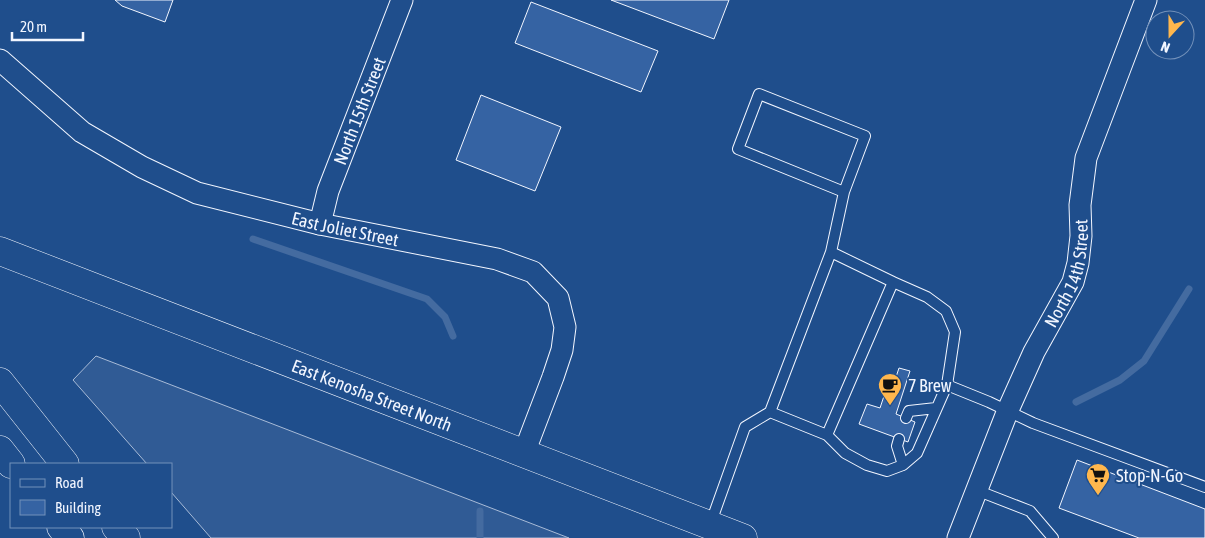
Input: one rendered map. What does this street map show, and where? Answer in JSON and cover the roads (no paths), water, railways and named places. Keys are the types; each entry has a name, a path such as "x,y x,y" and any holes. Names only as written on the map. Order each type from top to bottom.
{"main road":[{"name":"East Kenosha Street North","path":"0,251 743,538"},
{"path":"0,382 64,463"},
{"path":"0,450 10,463"},
{"path":"62,528 70,538"},
{"path":"117,528 126,538"}],"street":[{"name":"North 15th Street","path":"320,224 328,191 402,0"},
{"name":"North 14th Street","path":"958,538 1008,410 1034,352 1073,282 1078,263 1081,236 1080,205 1086,158 1146,0"},
{"name":"East Joliet Street","path":"0,60 82,132 142,166 196,193 320,224 497,259 533,272 558,298 565,327 562,350 524,453"}],"lane":[{"path":"710,525 746,427 770,412 831,252 844,192 865,136 760,94 738,149 844,192"},
{"path":"770,412 827,435 845,453 867,466 887,471 903,465 917,453 947,385 955,332 946,311 927,297 831,252"},
{"path":"827,435 893,282"},
{"path":"947,385 1008,410 1033,423 1205,487"},
{"path":"906,418 909,411 936,408"},
{"path":"899,439 897,446 903,465"},
{"path":"976,490 1030,511 1053,538"}],"waterway":[{"path":"253,239 427,299 445,317 453,336"},
{"path":"1076,402 1120,380 1144,361 1189,289"},
{"path":"480,511 480,538"}],"place":[{"name":"7 Brew","path":"890,406"},
{"name":"Stop-N-Go","path":"1098,496"}]}
